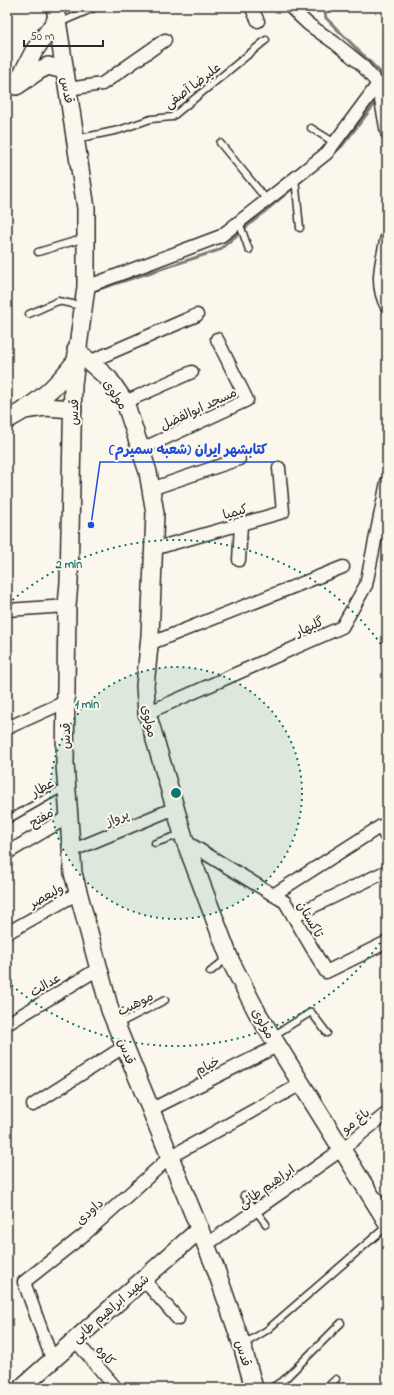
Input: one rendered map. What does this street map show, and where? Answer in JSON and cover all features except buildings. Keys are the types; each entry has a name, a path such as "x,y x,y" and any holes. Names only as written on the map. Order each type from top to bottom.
{"street":[{"path":"251,7 258,21"},
{"path":"290,7 308,24 336,43 361,64 380,93 386,116 387,133"},
{"name":"قدس","path":"56,16 86,208 86,287 80,358 73,409 65,702 68,817 73,873 98,969 116,1025 200,1229 242,1345 254,1388"},
{"path":"11,90 56,16"},
{"path":"68,89 102,84 165,40"},
{"path":"11,90 38,70 48,66 64,70"},
{"path":"86,287 221,236 240,224 267,200 296,180 327,153 380,93"},
{"path":"387,237 380,269 381,296 387,307"},
{"path":"7,420 24,410 58,384 80,358 197,315"},
{"name":"مسجد ابوالفضل","path":"142,450 247,400 217,338"},
{"name":"مولوی","path":"80,358 109,379 125,402 142,450 151,489 155,513 149,644 145,686 147,713 184,838 229,956 258,1014 387,1222"},
{"path":"125,402 192,372"},
{"path":"24,410 45,408 73,409"},
{"path":"151,489 239,459"},
{"name":"کیمیا","path":"154,549 283,512 279,468"},
{"name":"گلبهار","path":"147,713 342,627 366,585 387,482"},
{"path":"239,560 241,524"},
{"path":"149,644 343,567"},
{"path":"7,610 67,606"},
{"path":"7,728 65,702"},
{"name":"پرواز","path":"71,851 174,808"},
{"name":"مفتح","path":"7,853 68,817"},
{"path":"273,894 381,826 385,835 387,834"},
{"name":"تاکستان","path":"184,838 285,902 326,972 387,942"},
{"path":"293,916 387,871"},
{"name":"ولیعصر","path":"7,933 78,893"},
{"name":"عدالت","path":"7,1024 98,969"},
{"name":"خیام","path":"150,1110 274,1041"},
{"path":"33,1105 124,1046"},
{"path":"170,1157 301,1084"},
{"name":"باغ مو","path":"341,1150 387,1113"},
{"name":"ابراهیم طائی","path":"206,1245 341,1150"},
{"name":"داودی","path":"52,1359 24,1282 85,1234 170,1157"},
{"name":"شهید ابراهیم طایی","path":"21,1388 200,1229"},
{"path":"143,1279 178,1319"},
{"name":"کاوه","path":"75,1340 116,1388"}],"lane":[{"path":"56,16 96,7"},
{"name":"علیرضا آصفی","path":"76,139 119,130 151,119 172,117 266,40"},
{"path":"311,128 335,143"},
{"path":"220,143 267,200"},
{"path":"296,180 300,228"},
{"path":"240,224 249,250"},
{"path":"38,252 86,238"},
{"path":"29,314 58,301 84,307"},
{"name":"عطار","path":"7,820 67,786"},
{"path":"155,843 184,838"},
{"path":"210,972 229,956"},
{"name":"موهبت","path":"116,1025 164,1000"},
{"path":"274,1041 311,1012 327,1033"},
{"path":"244,1195 266,1224"},
{"path":"242,1345 267,1330 387,1226"},
{"path":"271,1388 285,1379 341,1324"},
{"path":"326,1388 336,1379"}],"waterway":[{"path":"324,7 326,18 379,71 387,83"},
{"path":"332,155 341,147 377,101"},
{"path":"96,290 219,250 314,170"}],"place":[{"name":"کتابشهر ایران (شعبه سمیرم)","path":"91,525"}]}
